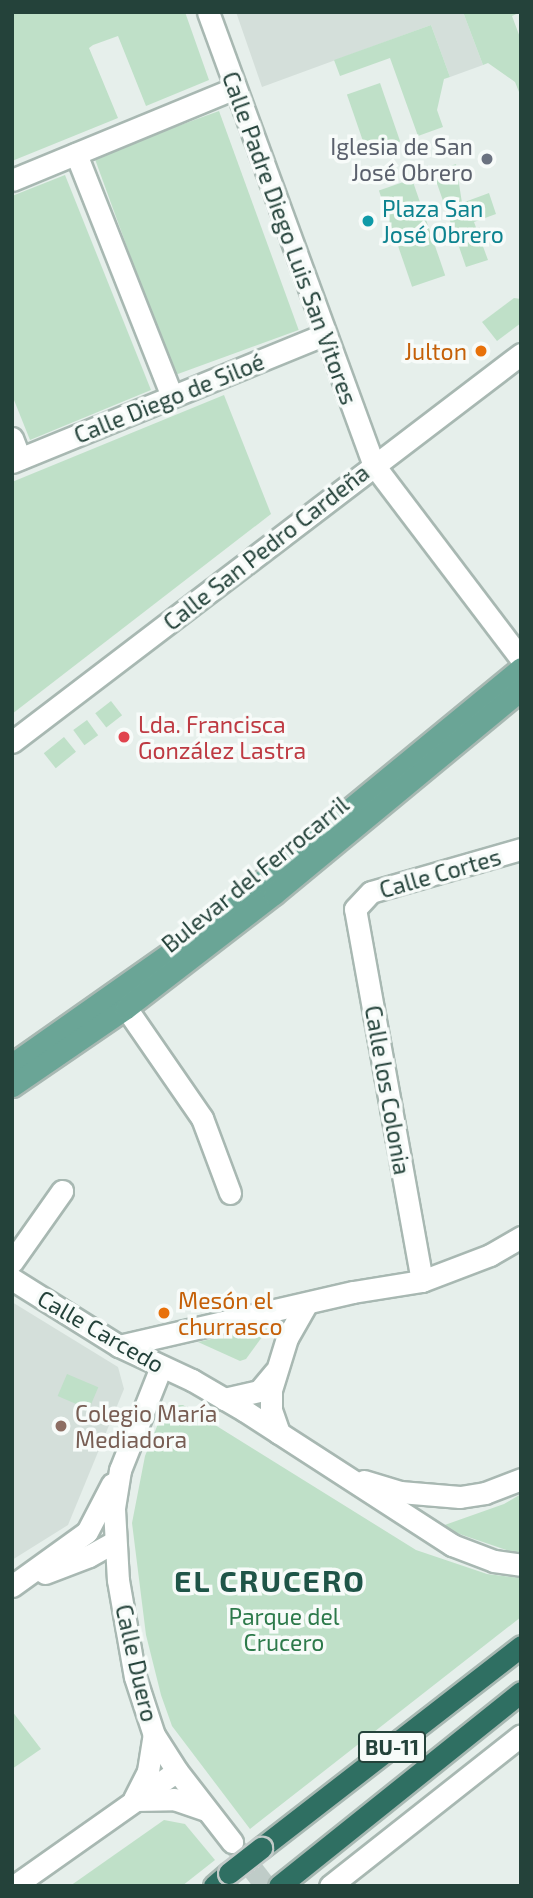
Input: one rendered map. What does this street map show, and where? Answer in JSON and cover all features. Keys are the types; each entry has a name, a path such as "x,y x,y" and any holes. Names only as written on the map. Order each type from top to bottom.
{"highway":[{"name":"BU-11","path":"221,1880 521,1646"},
{"name":"BU-11","path":"283,1882 521,1692"}],"main road":[{"name":"Bulevar del Ferrocarril","path":"12,1064 201,931 521,668"},
{"name":"Bulevar del Ferrocarril","path":"12,1086 126,1009 274,894 521,690"}],"street":[{"name":"Calle Padre Diego Luis San Vitores","path":"208,12 373,464 521,659"},
{"path":"12,180 235,88"},
{"path":"76,154 172,396"},
{"name":"Calle Diego de Siloé","path":"16,460 325,334"},
{"name":"Calle San Pedro Cardeña","path":"12,742 373,464 521,354"},
{"path":"12,438 16,460"},
{"name":"Calle Cortes","path":"361,900 371,892 521,849"},
{"name":"Calle los Colonia","path":"361,900 355,909 422,1281"},
{"path":"126,1009 202,1118 230,1193"},
{"path":"12,1262 62,1191"},
{"path":"119,1346 307,1303 422,1281 489,1255 521,1237"},
{"name":"Calle Carcedo","path":"12,1279 119,1346 224,1399 452,1545 494,1561 521,1565"},
{"path":"279,1433 270,1400 276,1371 287,1338 307,1303"},
{"name":"Calle Duero","path":"161,1367 120,1469 114,1542 118,1580 135,1677 154,1735 177,1771 232,1842"},
{"path":"224,1399 259,1391 276,1371"},
{"path":"14,1584 81,1538 91,1526 120,1469"},
{"name":"Calle Carcedo","path":"334,1471 400,1492 433,1497 485,1493 521,1479"},
{"path":"81,1538 100,1536 114,1542"},
{"path":"14,1584 89,1556 114,1542"},
{"path":"52,1570 83,1568 106,1573 118,1580"},
{"path":"133,1801 148,1771 154,1735"},
{"path":"330,1886 521,1735"},
{"path":"14,1886 177,1771"},
{"path":"133,1801 174,1799 206,1810"}],"shaded area":[{"path":"236,12 463,12 483,65 450,77 431,25 262,87"},
{"name":"Colegio María Mediadora","path":"12,1302 118,1367 124,1389 68,1525 12,1560"}],"green space":[{"path":"12,12 185,12 209,80 146,106 118,36 93,45 89,48 118,118 12,161"},
{"path":"463,12 521,12 512,16 521,40 521,97 515,82 488,63 483,65"},
{"path":"431,25 450,77 444,79 437,110 443,127 418,136 390,58 340,76 334,60"},
{"path":"380,83 400,142 367,153 347,94"},
{"path":"219,111 299,330 174,375 94,156"},
{"path":"456,164 462,203 489,193 496,214 474,222 488,260 466,267 433,172"},
{"path":"65,175 151,390 30,440 12,395 12,196"},
{"path":"412,179 445,275 412,287 379,190"},
{"path":"514,298 521,299 521,323 497,341 482,322"},
{"path":"224,395 271,514 12,714 12,482"},
{"path":"111,701 122,715 106,727 95,713"},
{"path":"87,720 98,735 84,745 73,730"},
{"path":"64,737 76,752 56,768 44,753"},
{"path":"270,1326 246,1359 240,1361 198,1342"},
{"path":"67,1374 98,1387 89,1409 58,1396"},
{"name":"Parque del Crucero","path":"172,1405 183,1405 416,1550 487,1574 521,1578 521,1617 250,1829 172,1726 146,1635 132,1523 145,1456 162,1414"},
{"path":"521,1494 521,1555 439,1527 504,1504"},
{"path":"12,1711 41,1749 12,1769"},
{"path":"164,1820 185,1824 215,1860 182,1886 70,1886"}],"tunnel":[{"path":"235,1846 266,1886"}],"place":[{"name":"Iglesia de San José Obrero","path":"487,159"},
{"name":"Plaza San José Obrero","path":"368,221"},
{"name":"Julton","path":"481,351"},
{"name":"Lda. Francisca González Lastra","path":"124,737"},
{"name":"Mesón el churrasco","path":"164,1313"},
{"name":"Colegio María Mediadora","path":"61,1426"}],"district":[{"name":"EL CRUCERO","path":"270,1580"}]}
